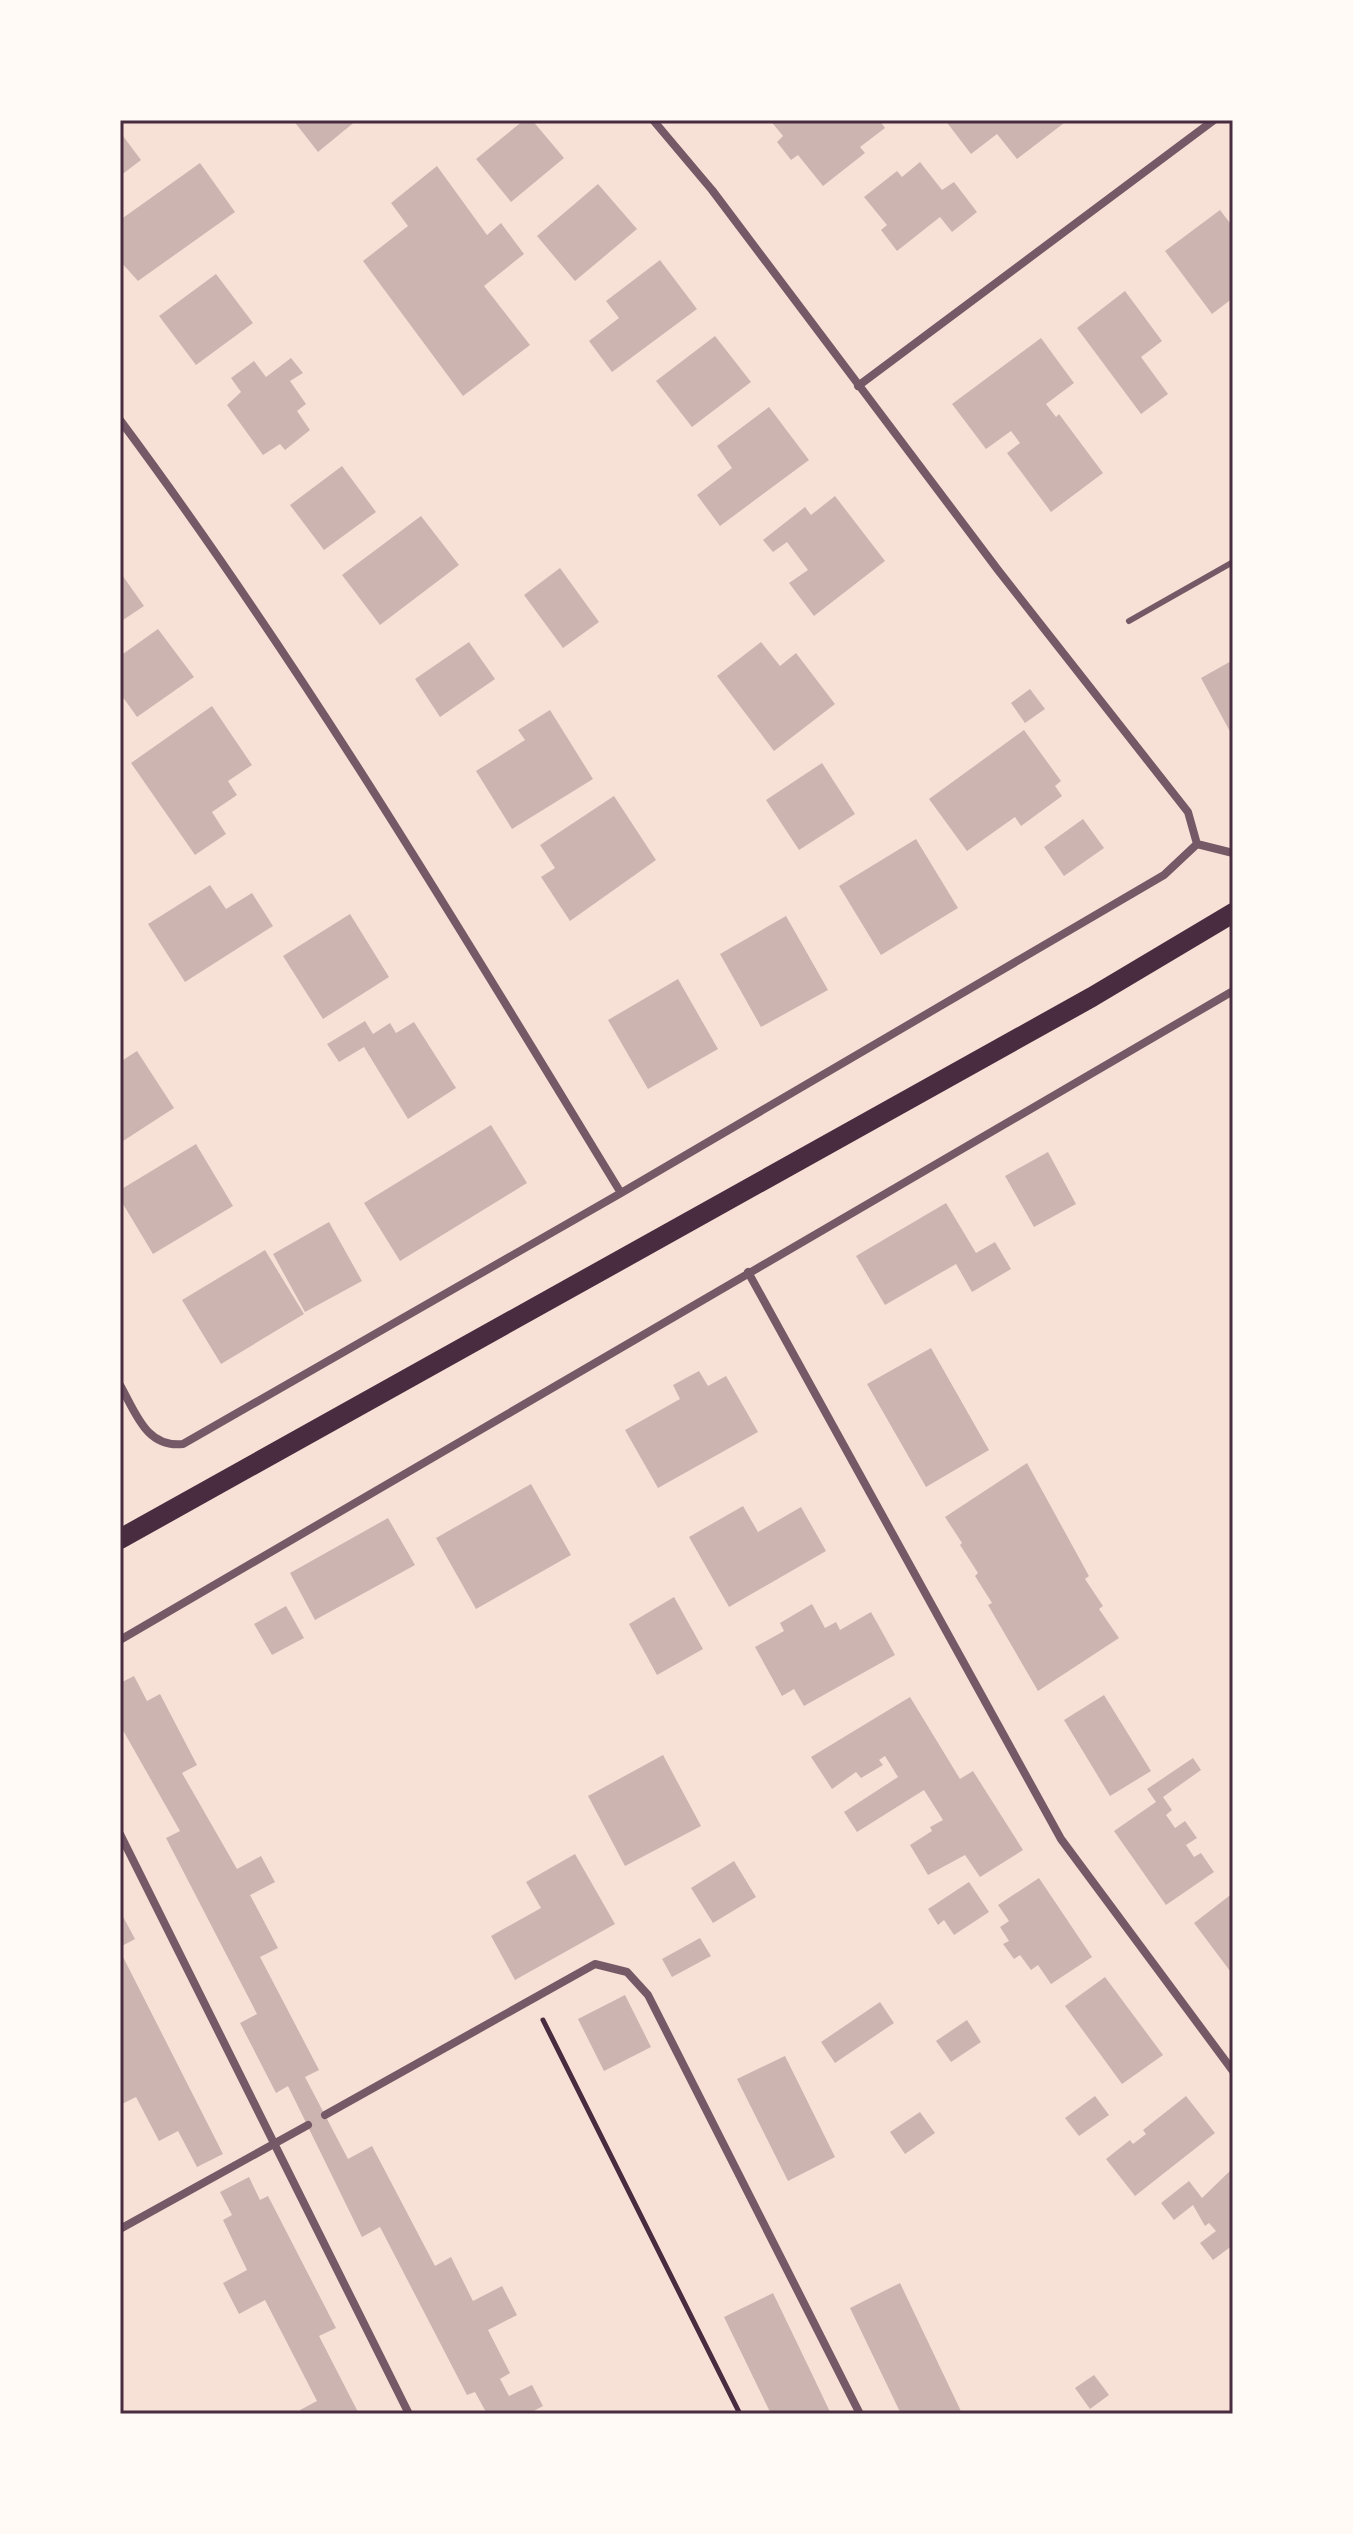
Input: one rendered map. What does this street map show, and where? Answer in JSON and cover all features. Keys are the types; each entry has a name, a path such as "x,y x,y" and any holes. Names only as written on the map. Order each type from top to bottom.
{"main road":[{"path":"120,1539 1092,997 1233,913"}],"street":[{"path":"653,120 712,190 858,386 1188,812 1197,844"},
{"path":"858,386 1214,120"},
{"path":"120,420 189,513 341,743 621,1193"},
{"path":"1197,844 1233,853"},
{"path":"120,1385 151,1438 166,1446 183,1444 621,1193 1164,875 1197,844"},
{"path":"120,1640 1233,991"},
{"path":"748,1272 1061,1839 1233,2071"},
{"path":"120,1834 409,2414"},
{"path":"325,2115 595,1964 627,1972 648,1995 860,2414"},
{"path":"120,2229 308,2125"}],"lane":[{"path":"1129,621 1233,562"}],"path":[{"path":"532,1997 740,2414"}],"building":[{"path":"293,120 357,120 318,152"},
{"path":"524,120 532,120 564,158 511,202 476,159"},
{"path":"770,120 879,120 885,128 860,147 865,153 823,186 798,155 791,160 777,142 783,136"},
{"path":"945,120 1062,120 1064,123 1017,159 997,134 971,154"},
{"path":"120,132 141,160 120,176"},
{"path":"920,162 942,190 954,182 977,212 952,232 940,217 897,251 881,230 887,225 864,197 897,171 902,177"},
{"path":"200,163 235,212 138,281 120,261 120,220"},
{"path":"437,166 487,235 501,223 524,254 484,286 530,345 463,396 363,261 408,226 391,203"},
{"path":"598,184 637,229 575,281 537,236"},
{"path":"1220,210 1233,227 1233,298 1212,314 1165,251"},
{"path":"660,260 697,309 612,372 589,341 619,318 606,301"},
{"path":"216,274 253,323 196,365 159,316"},
{"path":"1125,291 1162,341 1141,357 1168,394 1141,414 1077,328"},
{"path":"715,336 751,382 692,427 656,381"},
{"path":"1041,338 1074,383 1046,404 1056,417 1059,414 1103,473 1051,512 1007,453 1020,443 1011,431 986,449 952,404"},
{"path":"291,358 303,373 290,381 306,404 297,411 310,430 285,450 280,444 263,455 227,405 241,392 231,378 254,361 266,377"},
{"path":"769,407 809,460 720,526 697,495 732,468 717,446"},
{"path":"342,466 376,512 324,550 290,505"},
{"path":"835,496 885,561 814,616 789,583 808,570 787,542 773,552 763,540 805,507 811,515"},
{"path":"421,516 459,565 380,625 342,575"},
{"path":"560,568 599,622 563,648 524,595"},
{"path":"120,572 144,606 120,622"},
{"path":"158,629 194,677 137,717 120,693 120,656"},
{"path":"469,642 495,679 440,717 415,679"},
{"path":"761,642 780,666 796,653 835,704 774,751 717,676"},
{"path":"1233,660 1233,737 1201,678"},
{"path":"1030,689 1045,709 1025,723 1011,703"},
{"path":"212,706 252,765 228,781 237,795 212,812 226,834 195,855 131,763"},
{"path":"550,710 593,779 512,829 476,771 525,740 518,730"},
{"path":"1024,730 1061,781 1055,786 1062,796 1021,826 1015,817 967,851 929,799"},
{"path":"822,763 855,814 799,850 766,800"},
{"path":"614,796 656,860 570,921 541,877 555,868 540,845"},
{"path":"1083,819 1104,848 1064,876 1044,847"},
{"path":"916,839 958,908 881,955 839,886"},
{"path":"210,885 226,909 252,893 273,926 185,982 148,924"},
{"path":"350,914 389,977 323,1019 283,956"},
{"path":"786,916 828,990 761,1027 720,954"},
{"path":"678,979 718,1049 648,1089 608,1020"},
{"path":"365,1021 373,1034 390,1023 396,1033 414,1022 456,1088 408,1119 364,1047 339,1062 327,1044"},
{"path":"137,1051 174,1108 120,1143 120,1062"},
{"path":"491,1125 527,1183 400,1261 364,1203"},
{"path":"196,1144 233,1206 153,1254 120,1199 120,1190"},
{"path":"1048,1152 1076,1204 1034,1227 1005,1176"},
{"path":"946,1203 976,1253 995,1242 1011,1269 972,1292 956,1264 885,1305 856,1256"},
{"path":"329,1222 362,1281 305,1312 273,1254"},
{"path":"265,1250 304,1314 221,1364 182,1300"},
{"path":"931,1348 989,1450 926,1487 867,1384"},
{"path":"699,1371 708,1386 726,1376 758,1432 658,1488 625,1430 680,1399 673,1385"},
{"path":"1027,1463 1089,1576 1085,1579 1103,1606 1099,1609 1119,1638 1038,1691 988,1605 992,1603 975,1576 978,1573 945,1517"},
{"path":"531,1484 571,1555 476,1609 436,1538"},
{"path":"743,1506 758,1532 801,1507 826,1551 729,1607 689,1537"},
{"path":"388,1518 415,1565 315,1620 290,1573"},
{"path":"674,1597 703,1649 657,1675 629,1624"},
{"path":"812,1604 825,1628 836,1622 840,1630 871,1612 895,1655 804,1706 794,1689 782,1696 755,1647 784,1631 780,1623"},
{"path":"286,1606 304,1638 272,1655 254,1624"},
{"path":"134,1676 147,1701 160,1694 197,1765 182,1773 237,1869 261,1856 275,1882 250,1895 278,1948 260,1957 319,2070 305,2077 348,2159 372,2146 435,2266 451,2257 473,2301 502,2286 517,2315 488,2330 510,2373 500,2379 509,2396 532,2385 543,2406 528,2414 487,2414 475,2392 467,2395 380,2227 362,2237 288,2086 276,2093 240,2023 257,2014 166,1838 180,1831 120,1725 120,1683"},
{"path":"1104,1695 1151,1771 1110,1796 1064,1720"},
{"path":"910,1697 960,1779 973,1771 1023,1850 980,1877 965,1855 928,1875 910,1845 943,1820 924,1790 857,1832 844,1812 898,1777 885,1756 879,1760 883,1765 861,1778 856,1772 832,1789 811,1757"},
{"path":"663,1755 701,1826 625,1866 588,1796"},
{"path":"1193,1758 1201,1770 1163,1797 1172,1810 1166,1815 1175,1828 1185,1821 1197,1838 1186,1845 1194,1857 1201,1853 1214,1872 1166,1905 1114,1831 1156,1802 1147,1789"},
{"path":"575,1854 615,1924 515,1980 491,1936 541,1908 526,1882"},
{"path":"734,1861 756,1897 713,1923 691,1888"},
{"path":"1039,1878 1092,1957 1051,1984 1038,1965 1031,1970 1020,1955 1014,1959 1003,1944 1009,1941 1000,1927 1009,1921 998,1905"},
{"path":"969,1882 989,1912 954,1935 944,1920 938,1925 928,1909"},
{"path":"1233,1893 1233,1975 1194,1923"},
{"path":"120,1911 135,1939 120,1947"},
{"path":"700,1938 711,1956 672,1977 662,1959"},
{"path":"120,1951 223,2154 197,2167 178,2131 159,2141 136,2097 120,2105"},
{"path":"1105,1977 1163,2055 1122,2084 1065,2006"},
{"path":"625,1995 651,2047 604,2071 578,2019"},
{"path":"880,2002 894,2023 835,2063 821,2042"},
{"path":"967,2020 981,2042 951,2062 936,2041"},
{"path":"785,2056 835,2157 788,2181 737,2079"},
{"path":"1095,2096 1109,2115 1079,2136 1065,2118"},
{"path":"1186,2096 1215,2133 1135,2196 1106,2159 1130,2140 1133,2144 1146,2134 1143,2130"},
{"path":"920,2112 935,2133 905,2154 890,2132"},
{"path":"1233,2168 1233,2245 1213,2260 1200,2243 1216,2231 1209,2223 1205,2226 1193,2205 1174,2220 1161,2203 1189,2181 1202,2198"},
{"path":"249,2177 260,2200 268,2196 336,2328 319,2336 359,2414 302,2414 300,2410 317,2401 265,2300 239,2314 223,2283 247,2270 223,2220 232,2215 220,2192"},
{"path":"900,2283 962,2414 901,2414 850,2308"},
{"path":"773,2293 831,2414 771,2414 724,2317"},
{"path":"1094,2375 1109,2395 1090,2409 1075,2388"}]}
